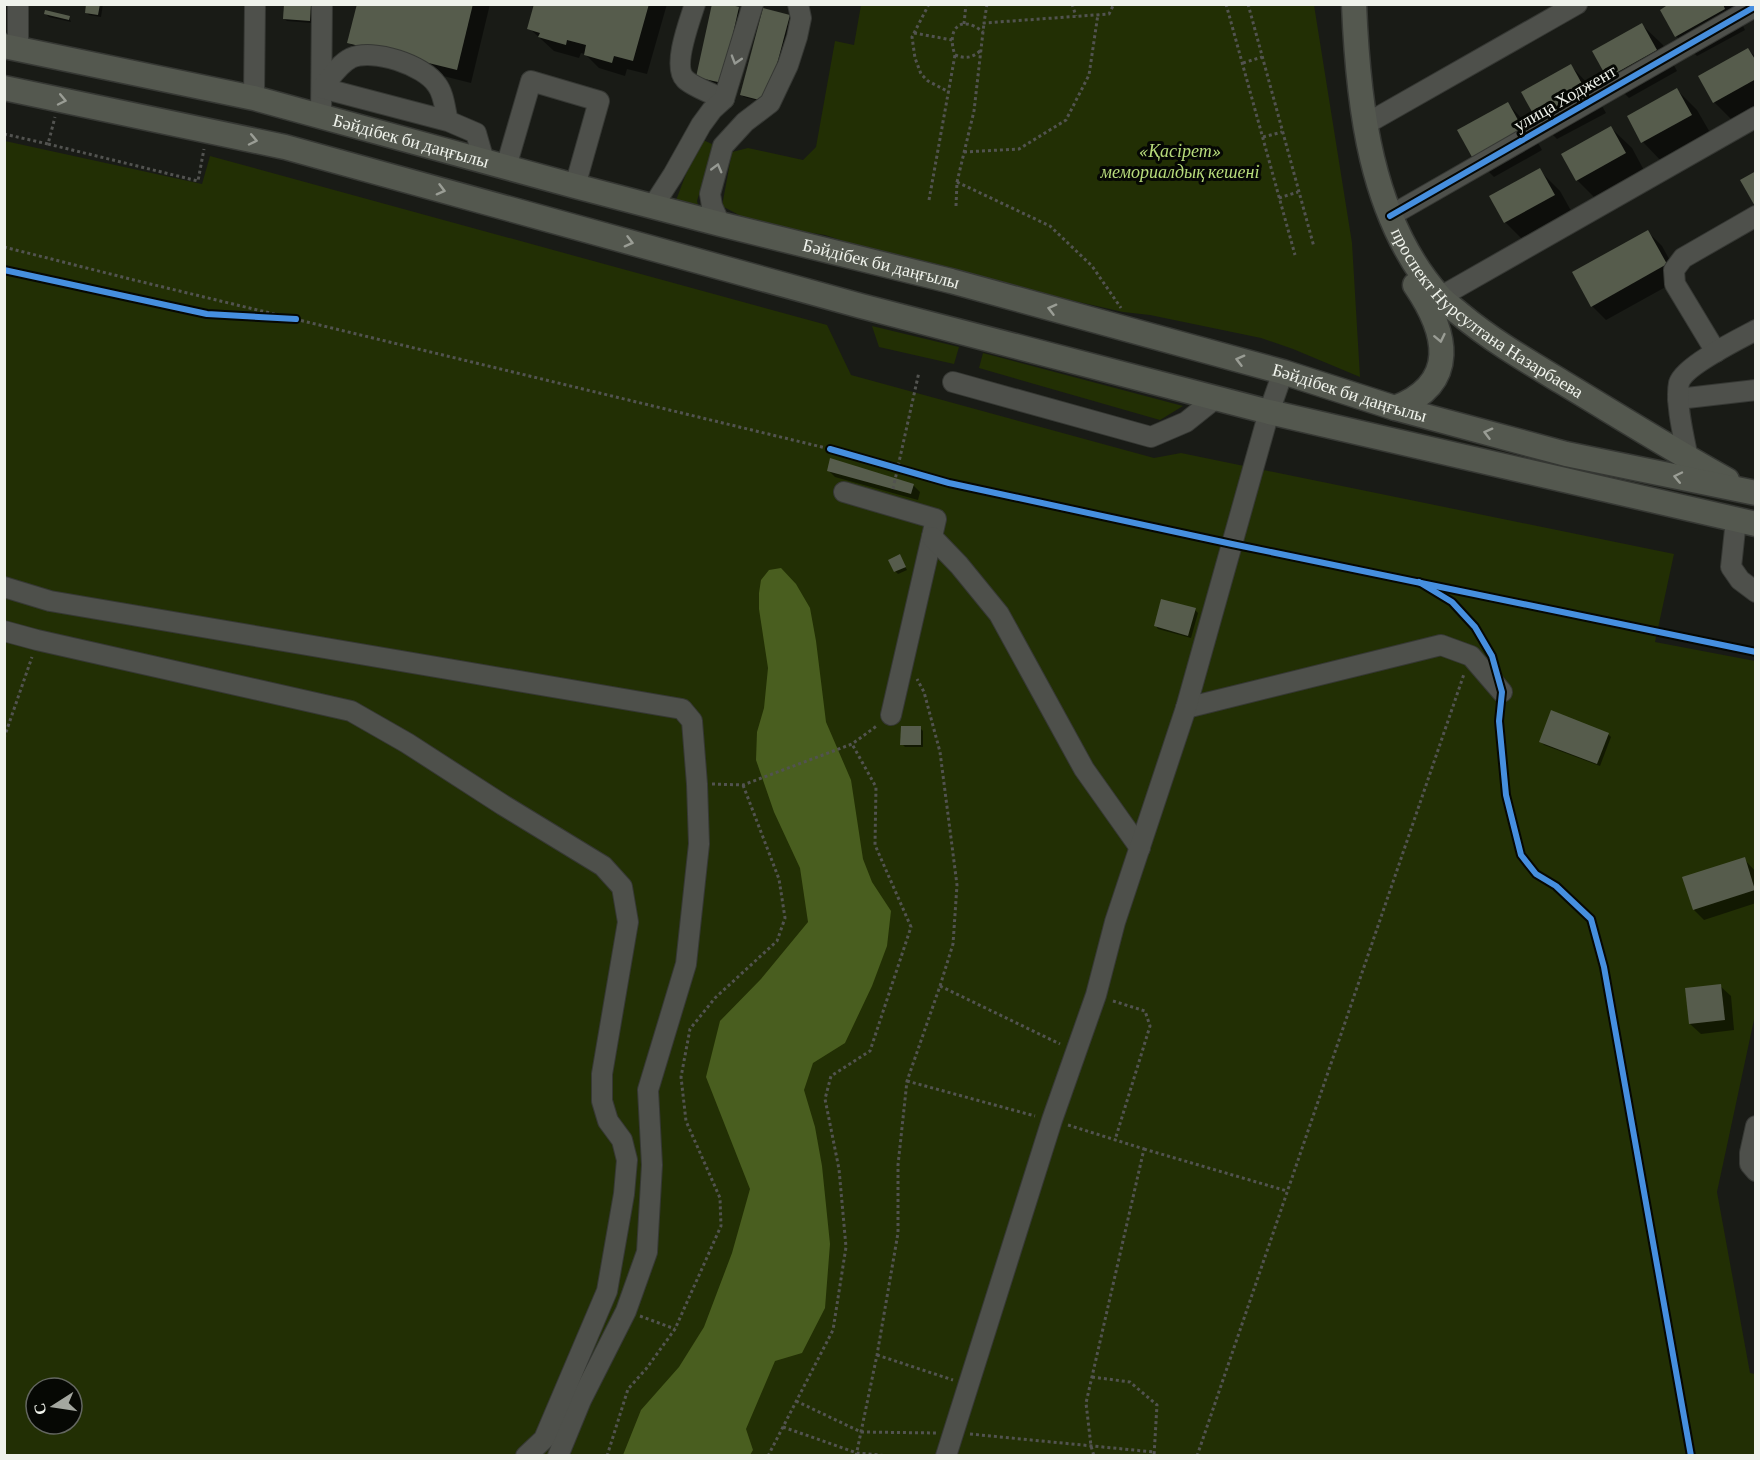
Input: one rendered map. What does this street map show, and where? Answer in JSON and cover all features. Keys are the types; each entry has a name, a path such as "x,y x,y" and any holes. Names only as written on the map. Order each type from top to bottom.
{"main road":[{"path":"1342,4 1356,127 1365,170 1381,220 1401,262 1428,304 1436,322 1442,347 1438,370 1426,391 1411,402 1395,408"},
{"name":"проспект Нурсултана Назарбаева","path":"1354,4 1356,54 1375,167 1390,216 1411,258 1440,297 1480,331 1688,458 1752,493"},
{"name":"Бәйдібек би даңғылы","path":"11,48 254,98 574,186 951,281 1283,372 1395,408 1566,454 1752,493"},
{"name":"Бәйдібек би даңғылы","path":"4,88 285,147 861,306 1269,412 1745,522"},
{"path":"1585,396 1651,443 1656,451 1656,458 1654,465 1648,471"},
{"path":"1745,522 1752,493"}],"street":[{"path":"11,48 18,4"},
{"path":"254,98 255,4"},
{"path":"321,117 322,4"},
{"path":"695,4 680,64 681,72 685,79 724,99"},
{"path":"653,206 701,125 724,99 753,4"},
{"path":"720,224 712,206 710,194 723,146 745,123 770,103 788,65 797,37 801,18 798,4"},
{"path":"1366,124 1577,4"},
{"name":"улица Ходжент","path":"1390,216 1755,6"},
{"path":"322,88 342,63 354,57 370,55 400,61 423,72 437,85 448,121"},
{"path":"495,164 531,81 599,101 574,186"},
{"path":"322,88 448,121 476,133 495,164"},
{"path":"1440,297 1755,117"},
{"path":"1716,352 1675,284 1674,270 1683,258 1755,216"},
{"path":"1688,458 1678,399 1680,381 1691,369 1716,352 1755,330"},
{"path":"946,1455 1052,1120 1096,995 1115,922 1186,708 1269,412 1283,372"},
{"path":"953,382 1151,437 1186,422 1216,398"},
{"path":"1678,399 1755,390"},
{"path":"844,492 936,519 891,715"},
{"path":"1745,522 1731,567 1740,580 1755,592"},
{"path":"932,537 959,565 999,614 1084,769 1140,848"},
{"path":"4,587 50,601 682,709 692,721 698,784 699,844 686,964 648,1090 652,1165 647,1252 626,1311 581,1400 558,1455"},
{"path":"4,631 351,711 407,743 603,866 622,887 628,922 603,1074 602,1101 608,1121 622,1140 627,1160 624,1194 607,1291 544,1439 526,1455"},
{"path":"1186,708 1441,645 1471,656 1502,692"},
{"path":"1755,1126 1750,1164 1755,1171"}],"path":[{"path":"929,4 912,37 915,58 921,74 928,81 949,92"},
{"path":"964,24 966,4"},
{"path":"956,206 957,182 975,105 987,4"},
{"path":"1072,4 1076,16"},
{"path":"984,23 1109,14 1114,4"},
{"path":"1226,4 1295,255"},
{"path":"1248,4 1314,247"},
{"path":"964,152 1019,149 1066,120 1089,75 1098,14"},
{"path":"929,200 956,55 952,45 952,34 964,24 972,24 983,32"},
{"path":"914,33 952,40"},
{"path":"956,55 965,58 981,50"},
{"path":"1243,63 1262,57"},
{"path":"48,144 59,99"},
{"path":"4,134 198,181 208,131"},
{"path":"1263,137 1282,132"},
{"path":"957,182 1050,226 1092,266 1123,312"},
{"path":"1280,198 1299,192"},
{"path":"4,247 841,452"},
{"path":"252,317 296,319"},
{"path":"906,470 896,471 919,372"},
{"path":"4,738 37,640"},
{"path":"856,1454 877,1355 898,1233 898,1165 907,1081 953,944 957,885 940,752 924,692 904,655"},
{"path":"1197,1455 1471,656"},
{"path":"698,784 745,784 852,744 891,715"},
{"path":"768,1455 833,1330 846,1247 839,1169 825,1099 831,1076 870,1051 911,927 875,845 876,787 852,744"},
{"path":"607,1455 628,1389 646,1369 675,1329 721,1226 720,1198 686,1121 681,1077 690,1029 715,998 777,941 785,918 779,879 745,784"},
{"path":"940,987 1076,1052"},
{"path":"1096,995 1145,1011 1150,1026 1115,1140"},
{"path":"907,1081 1052,1120 1287,1191"},
{"path":"1094,1455 1086,1402 1144,1149"},
{"path":"877,1355 968,1385"},
{"path":"1092,1377 1130,1382 1157,1405 1154,1455"},
{"path":"783,1427 856,1454 890,1455"}],"green space":[{"name":"«Қасірет» мемориалдық кешені","path":"861,5 1314,5 1352,243 1360,377 1261,338 1150,315 1123,312 916,265 825,235 756,224 722,206 732,152 748,148 803,160 816,147 835,41 854,45"},
{"path":"703,140 712,144 713,147 697,201 700,212 675,203 697,145"},
{"path":"5,141 202,184 210,156 827,325 851,375 1154,458 1181,453 1674,554 1655,642 1755,661 1755,1015 1717,1192 1750,1373 1755,1374 1755,1455 5,1456"},
{"path":"872,326 959,347 954,364 879,347"},
{"path":"983,353 1183,406 1160,420 979,368"}],"shaded area":[{"path":"781,568 796,584 810,608 826,722 851,780 863,859 872,882 891,911 887,946 872,986 845,1043 813,1063 804,1090 815,1127 822,1166 830,1244 825,1308 802,1353 775,1361 746,1429 753,1450 750,1455 623,1455 641,1410 679,1367 704,1327 732,1253 750,1189 706,1077 720,1021 761,979 808,922 800,868 774,812 756,760 757,732 764,708 768,668 759,609 759,593 761,580 769,570"}],"building":[{"path":"86,4 100,4 98,15 85,13"},
{"path":"284,4 311,4 310,21 283,19"},
{"path":"357,4 473,4 457,70 347,43"},
{"path":"534,4 649,4 633,61 614,56 612,63 584,55 586,45 567,40 566,45 538,37 540,33 527,29"},
{"path":"712,4 739,7 722,83 696,77"},
{"path":"1669,4 1723,4 1725,9 1675,37 1660,10"},
{"path":"763,8 790,15 767,102 740,95"},
{"path":"45,10 70,16 69,20 44,14"},
{"path":"1642,23 1657,50 1607,78 1592,51"},
{"path":"1748,48 1756,61 1756,79 1713,103 1698,76"},
{"path":"1571,64 1586,91 1536,119 1521,92"},
{"path":"1677,88 1692,115 1641,143 1627,116"},
{"path":"1508,102 1523,129 1472,157 1457,130"},
{"path":"1611,126 1626,153 1576,181 1561,154"},
{"path":"1540,168 1555,195 1504,223 1489,196"},
{"path":"1756,171 1756,208 1740,180"},
{"path":"1648,230 1667,264 1591,307 1572,272"},
{"path":"830,458 914,484 911,494 827,471"},
{"path":"900,554 906,567 894,572 888,560"},
{"path":"1161,599 1196,608 1188,636 1154,626"},
{"path":"1551,710 1609,733 1597,764 1539,742"},
{"path":"901,726 921,726 921,745 900,745"},
{"path":"1745,857 1755,890 1693,910 1682,877"},
{"path":"1721,984 1725,1020 1689,1024 1685,988"}],"cycle path":[{"path":"1390,216 1756,6"},
{"path":"4,270 207,314 296,319"},
{"path":"830,449 949,483 1756,652"},
{"path":"1419,582 1452,602 1475,627 1492,656 1502,692 1499,721 1506,795 1521,855 1536,874 1556,886 1591,919 1604,967 1691,1456"}]}
